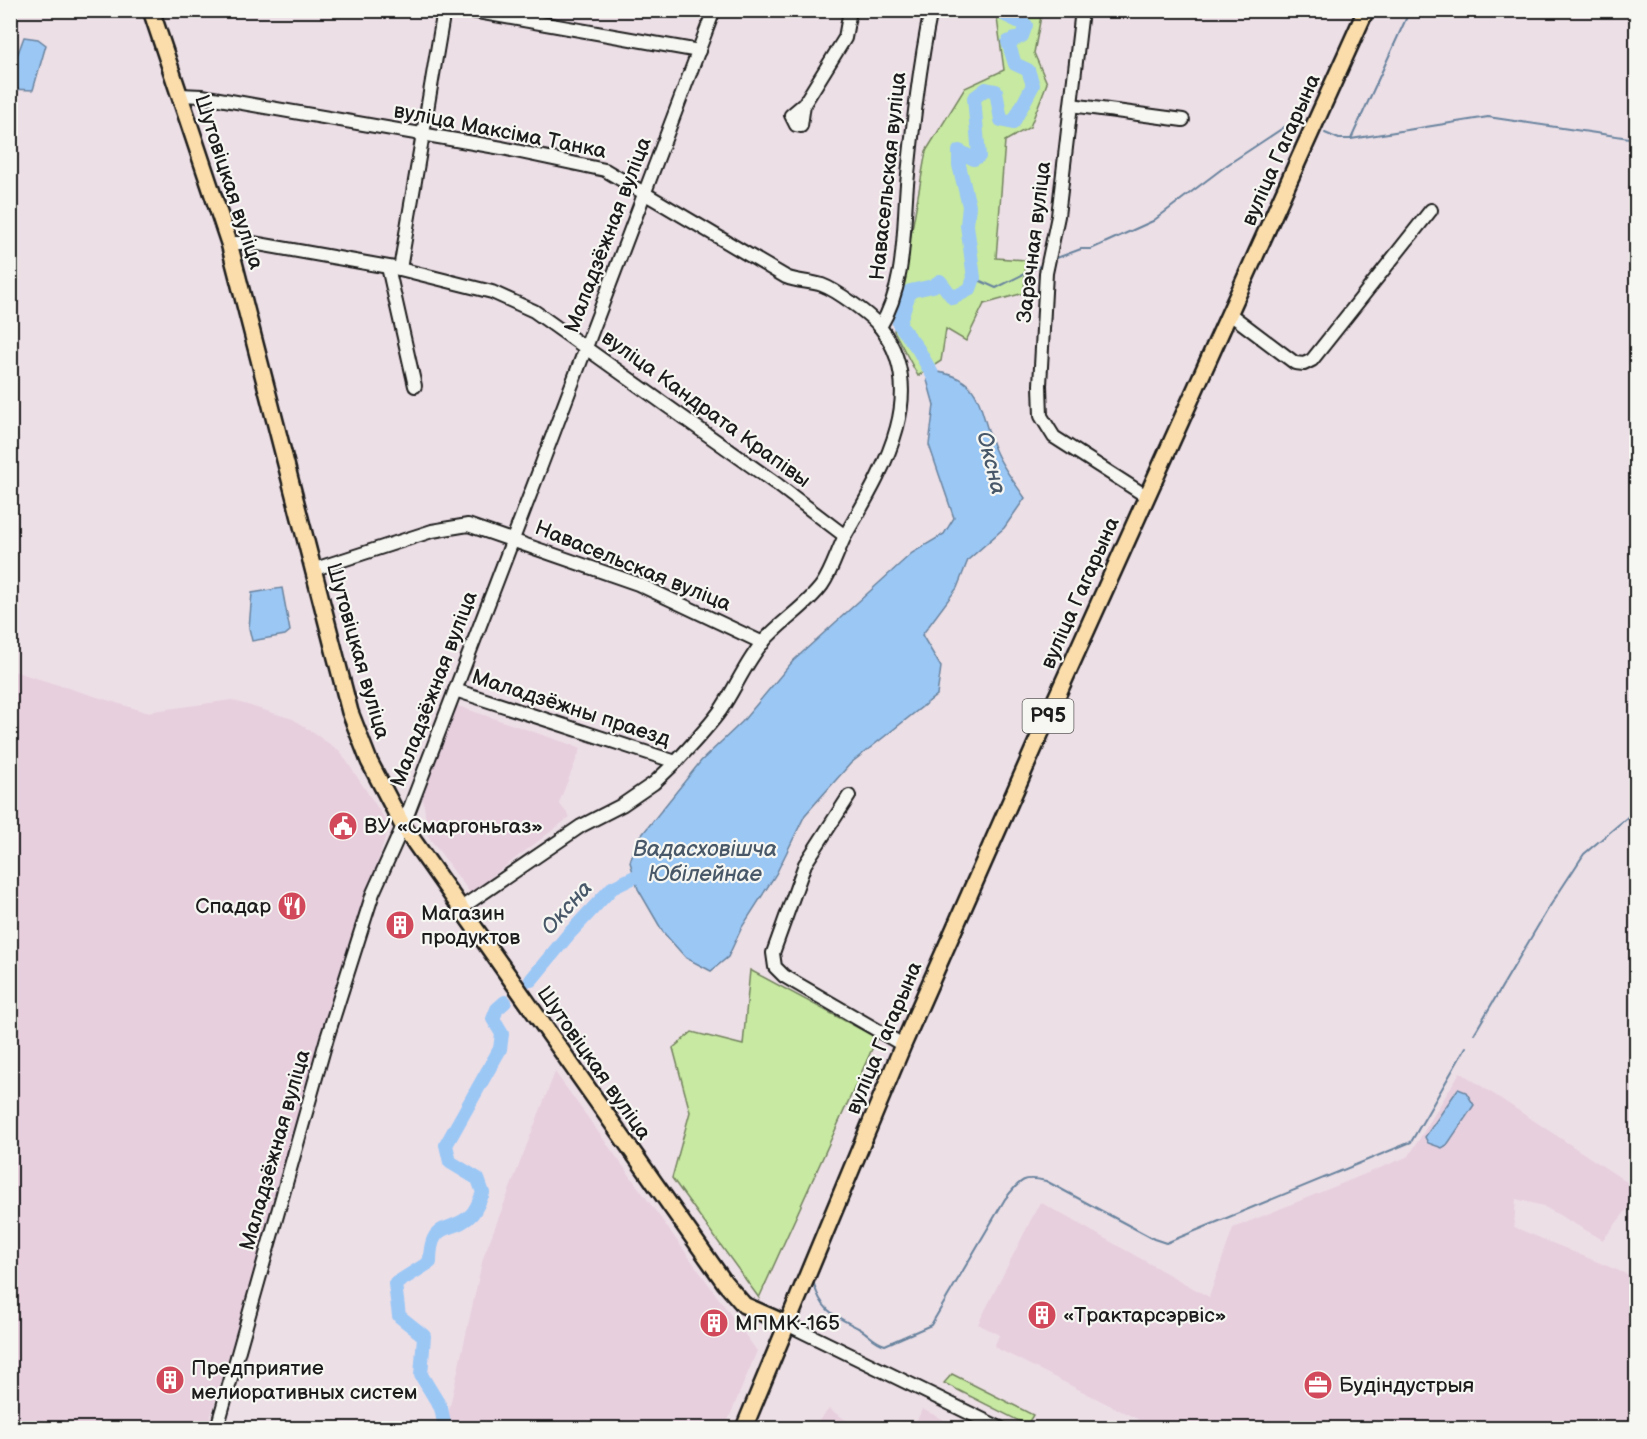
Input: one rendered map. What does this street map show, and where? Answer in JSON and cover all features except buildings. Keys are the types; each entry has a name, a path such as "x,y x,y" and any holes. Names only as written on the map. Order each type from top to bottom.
{"main road":[{"name":"Шутовіцкая вуліца","path":"151,10 229,243 312,570 358,737 382,789 403,825 725,1283 744,1305 787,1324"},
{"name":"вуліца Гагарына","path":"744,1428 903,1045 1146,496 1230,315 1366,10"}],"street":[{"path":"415,386 394,268 424,134 444,10"},
{"path":"466,10 699,51"},
{"name":"Маладзёжная вуліца","path":"218,1428 330,1027 373,893 403,825 586,346 647,194 714,10"},
{"path":"804,104 845,38 850,10"},
{"name":"Навасельская вуліца","path":"880,327 889,312 899,278 915,109 924,34 931,10"},
{"name":"Зарэчная вуліца","path":"1083,10 1058,216 1046,273 1040,385 1041,416 1046,427 1054,436 1146,496"},
{"name":"вуліца Максіма Танка","path":"180,95 202,96 424,134 605,170 786,277 800,283 822,285 855,306 880,327"},
{"path":"1071,105 1184,120"},
{"path":"1230,315 1295,363 1304,364 1312,360 1431,210"},
{"name":"вуліца Кандрата Крапівы","path":"229,243 254,243 394,268 514,300 534,310 586,346 845,536"},
{"path":"763,643 823,584 845,536 863,509 883,466 898,423 904,392 902,374 880,327"},
{"name":"Навасельская вуліца","path":"312,570 453,527 468,525 638,584 763,643"},
{"name":"Маладзёжны праезд","path":"461,908 581,826 622,806 654,783 676,762 718,713 763,643"},
{"name":"Маладзёжны праезд","path":"455,690 676,762"},
{"path":"849,796 805,864 773,953 775,967 784,976 903,1045"},
{"path":"787,1324 1000,1428"}],"shaded area":[{"path":"10,670 146,712 231,700 293,719 340,751 389,825 207,1428 11,1428"},
{"path":"455,705 581,748 559,803 570,817 470,893 428,836 422,792"},
{"path":"555,1072 757,1351 725,1428 445,1428 483,1258"},
{"path":"1460,1072 1636,1188 1636,1198 1603,1240 1543,1206 1516,1199 1514,1227 1636,1278 1636,1428 1155,1428 994,1347 999,1335 978,1324 1040,1202 1209,1297 1233,1228 1409,1156"},
{"path":"829,1409 854,1425 858,1428 812,1428"},
{"path":"922,1409 957,1426 962,1428 914,1428"}],"green space":[{"path":"996,11 1042,11 1034,53 1047,83 1030,127 1005,141 996,258 1026,260 1024,293 984,304 966,341 946,329 941,361 918,376 894,331 926,151 965,88 1004,70"},
{"path":"750,970 877,1038 759,1298 672,1178 690,1112 673,1048 692,1032 743,1045"},
{"path":"952,1374 1033,1415 1027,1425 944,1383"}],"water":[{"path":"24,37 38,39 46,45 33,90 11,89 11,72"},
{"name":"Вадасховішча Юбілейнае","path":"931,371 949,374 962,380 971,388 977,397 998,456 1025,498 1004,528 968,560 957,588 922,635 941,667 937,695 851,763 805,815 776,874 742,927 728,957 711,971 686,958 663,932 638,889 630,862 636,842 701,761 742,722 793,661 912,553 944,534 954,518 929,445 934,405 927,380"},
{"path":"282,588 290,631 285,635 252,641 249,628 252,593"},
{"path":"1458,1089 1466,1092 1474,1105 1447,1145 1442,1148 1428,1143 1425,1137"}],"waterway":[{"name":"Оксна","path":"940,388 918,349 899,324 910,291 933,286 940,281 953,298 970,289 974,278 967,225 969,206 959,165 959,151 974,159 979,156 974,98 986,89 996,91 1001,120 1013,123 1033,85 1028,70 1015,64 1008,42 1022,36 1026,25 1005,15 1007,10"},
{"path":"1351,139 1410,10"},
{"path":"1325,133 1339,139 1351,139 1488,117 1636,139"},
{"path":"1054,259 1081,249 1091,249 1153,221 1227,165 1292,122 1305,124"},
{"path":"974,278 996,288 1044,264"},
{"path":"1474,1034 1548,909 1584,854 1636,810"},
{"name":"Оксна","path":"531,980 568,935 612,888 651,869"},
{"name":"Оксна","path":"445,1428 441,1408 421,1375 424,1336 399,1316 395,1284 430,1262 434,1238 444,1229 465,1220 472,1214 483,1193 478,1179 450,1162 446,1145 500,1049 502,1034 493,1019 497,1009 505,1002"},
{"path":"814,1284 826,1308 881,1344 885,1345 931,1325 1005,1199 1018,1184 1026,1179 1046,1181 1154,1239 1166,1243 1411,1142 1466,1047"}],"place":[{"name":"ВУ «Смаргоньгаз»","path":"343,826"},
{"name":"Спадар","path":"292,906"},
{"name":"Магазин продуктов","path":"400,925"},
{"name":"«Трактарсэрвіс»","path":"1042,1315"},
{"name":"МПМК-165","path":"714,1323"},
{"name":"Предприятие мелиоративных систем","path":"170,1380"},
{"name":"Будіндустрыя","path":"1318,1385"}]}
